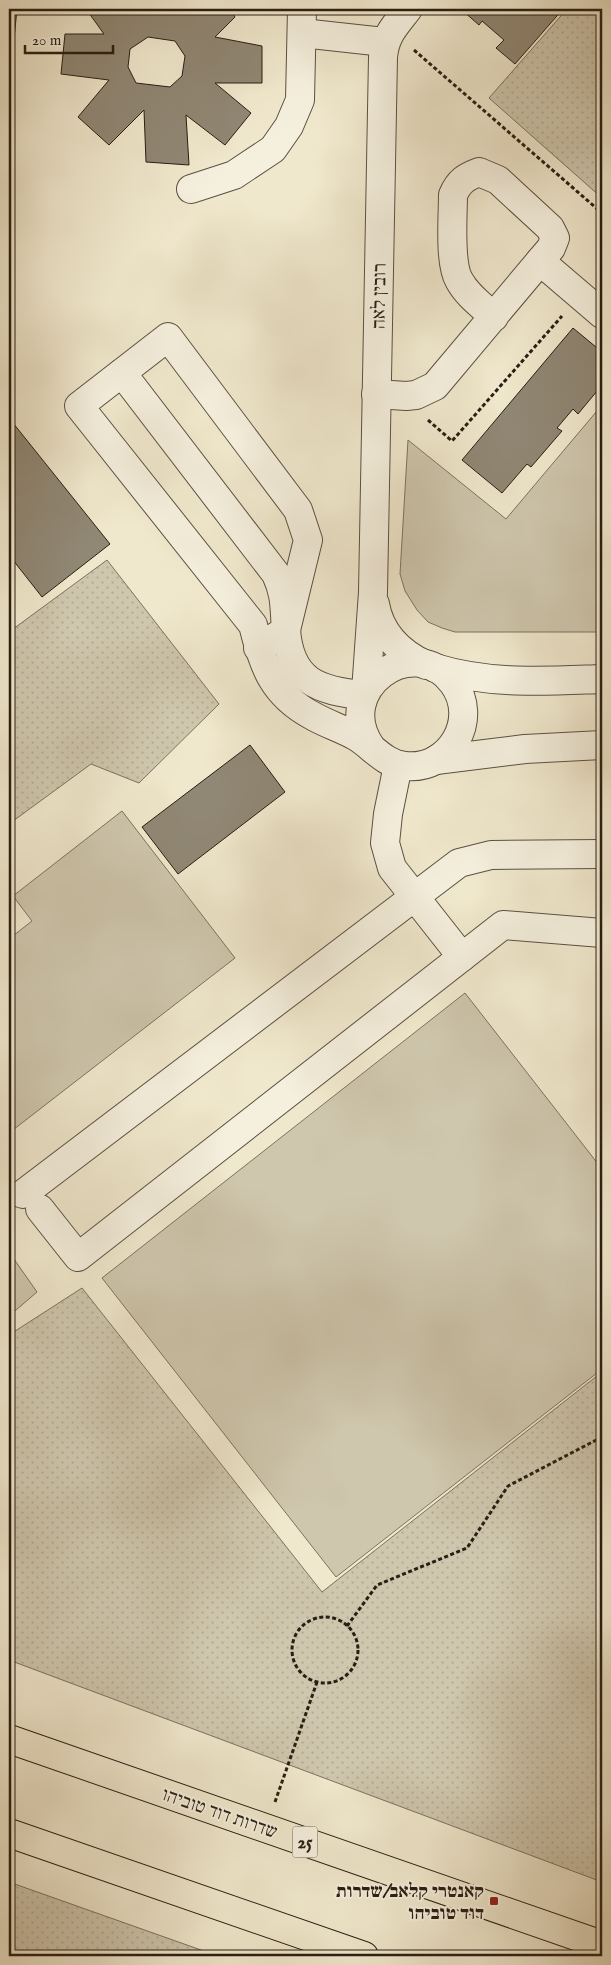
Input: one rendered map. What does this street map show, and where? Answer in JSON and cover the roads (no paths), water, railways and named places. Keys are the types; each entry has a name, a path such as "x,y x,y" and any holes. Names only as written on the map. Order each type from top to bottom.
{"highway":[{"name":"שדרות דוד טוביהו","path":"9,1739 602,1945"},
{"path":"9,1833 364,1956"}],"street":[{"path":"191,189 234,176 273,149 289,126 300,100 302,21 388,36 408,9"},
{"name":"רובין לאה","path":"365,693 387,395 388,36"},
{"path":"387,395 416,395 435,386 494,317 551,248 555,238 550,228 498,180 479,172 464,178 453,195 454,267 458,279 468,294 494,317"},
{"path":"540,261 602,314"},
{"path":"258,648 286,630 308,540 298,510 168,337 79,406 253,625 258,648 272,681 288,700 314,717 345,730 371,747 383,758 398,765 421,766 436,760 450,750 459,736 464,713 461,697 453,683 441,671 430,666"},
{"path":"122,373 276,574 283,590 286,630 290,653 294,663 307,680 329,691 365,693"},
{"name":"רובין לאה","path":"372,592 379,620 389,638 403,652 430,666"},
{"path":"371,747 366,740 361,724 360,709 365,693 374,680 394,666 410,663 430,666 456,674 504,681 541,682 602,679"},
{"path":"436,760 526,749 602,745"},
{"path":"398,765 388,814 386,843 392,868 462,957"},
{"path":"602,854 491,855 459,863 31,1202 78,1257 503,925 602,932"}],"place":[{"name":"קאנטרי קלאב/שדרות דוד טוביהו","path":"494,1901"}]}
